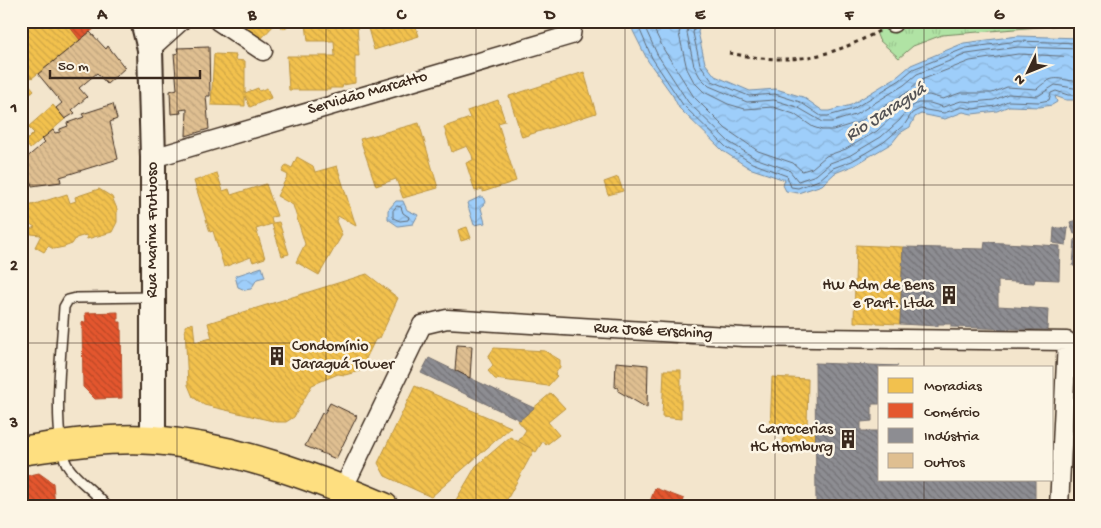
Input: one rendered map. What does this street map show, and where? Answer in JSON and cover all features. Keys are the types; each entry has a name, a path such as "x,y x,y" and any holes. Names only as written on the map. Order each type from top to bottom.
{"main road":[{"path":"21,450 61,444 153,440 196,446 253,459 343,489 384,507"}],"street":[{"name":"Rua Marina Frutuoso","path":"143,21 150,49 153,158 153,440"},
{"path":"150,49 181,21"},
{"path":"218,21 264,51"},
{"name":"Servidão Marcatto","path":"153,158 571,35 573,21"},
{"name":"Rua José Ersching","path":"343,489 422,325 446,319 743,337 1067,341 1059,507"}],"lane":[{"path":"107,507 67,464 61,444 60,382 64,307 68,300 76,298 153,297"}],"path":[{"path":"728,53 758,59 794,60 829,54 860,42 894,22"}],"green space":[{"path":"888,21 1059,21 1063,25 942,35 913,46 899,58 879,40 876,32"}],"water":[{"name":"Rio Jaraguá","path":"631,21 701,21 698,32 705,63 715,76 750,91 776,89 803,97 823,111 851,105 898,76 911,65 964,43 1018,36 1080,38 1080,100 1066,100 1055,96 1057,102 1052,105 1040,107 1009,106 997,111 972,114 963,112 945,119 921,114 915,117 910,127 900,133 892,143 855,165 835,173 822,185 798,193 786,191 783,185 785,180 749,168 723,151 679,108 673,96 648,61 633,31"},
{"path":"483,197 485,202 481,208 485,223 474,225 467,203"},
{"path":"396,201 403,201 407,210 418,215 413,224 398,226 388,219 388,210"},
{"path":"262,267 265,277 257,279 251,289 245,290 238,287 235,276"}],"building: Moradias":[{"path":"21,21 65,21 80,40 32,78 21,64"},
{"path":"232,21 289,21 291,23 284,29 276,23 258,42"},
{"path":"289,21 336,21 336,24 291,23"},
{"path":"366,21 442,21 428,27 427,23 416,27 419,36 374,50"},
{"path":"306,24 357,24 359,56 355,56 355,83 343,85 342,88 330,88 330,90 289,90 287,56 335,56 334,41 308,41"},
{"path":"214,54 236,55 235,60 245,61 245,93 258,88 259,91 267,88 271,98 250,107 245,96 245,106 211,105"},
{"path":"21,64 31,77 27,82 34,90 21,101"},
{"path":"584,72 596,113 522,137 509,96"},
{"path":"498,100 505,121 498,123 516,181 483,192 483,189 475,191 466,163 473,160 472,155 467,146 452,152 444,127 470,118 467,111"},
{"path":"53,105 65,119 30,149 25,142 34,133 28,127"},
{"path":"419,123 438,188 403,198 396,179 376,186 360,139"},
{"path":"297,157 313,166 315,172 337,166 356,226 338,216 336,221 342,235 319,275 296,262 305,244 293,205 277,196 288,175 282,172 286,165 292,168"},
{"path":"217,173 223,191 229,189 231,195 266,184 277,216 271,217 272,223 279,222 289,254 282,256 272,224 256,229 265,258 253,262 251,257 224,267 213,231 210,232 194,181"},
{"path":"618,177 623,191 608,195 604,182"},
{"path":"99,189 112,197 117,209 117,222 112,232 87,239 86,235 76,238 72,244 64,247 54,249 48,246 44,252 35,247 41,235 31,234 30,229 35,227 27,222 22,208 67,194 70,203 76,201 75,197"},
{"path":"467,227 471,238 461,241 458,230"},
{"path":"856,245 903,247 900,324 854,322"},
{"name":"Condomínio Jaraguá Tower","path":"367,274 398,298 380,338 375,340 360,371 345,375 338,374 312,385 294,417 286,422 277,422 204,405 193,397 188,385 185,326 193,323 195,342 212,338 208,323"},
{"path":"494,348 545,351 560,360 560,367 555,374 557,376 548,386 495,379 488,371 493,365 488,357"},
{"path":"664,370 681,370 681,419 662,417"},
{"path":"772,377 808,379 807,428 816,428 816,448 783,448 784,431 770,431"},
{"path":"415,386 511,427 431,497 385,476 378,463"},
{"path":"551,393 565,408 548,422 559,435 546,445 543,441 536,452 518,442 526,430 518,421"},
{"path":"510,437 534,450 503,507 453,505 476,466"}],"building: Comércio":[{"path":"65,21 104,21 80,40"},
{"path":"118,312 118,322 121,322 122,398 95,399 83,387 82,322 86,322 85,313"},
{"path":"39,473 53,483 55,507 21,507 21,477"},
{"path":"655,488 684,499 682,507 648,507"}],"building: Indústria":[{"path":"1080,219 1080,233 1074,234 1070,222"},
{"path":"1054,228 1068,228 1066,245 1053,243"},
{"path":"1075,239 1080,239 1080,266 1073,266"},
{"name":"HW Adm de Bens e Part. Ltda","path":"985,242 1060,246 1059,280 1035,279 1034,283 998,281 998,306 1048,309 1047,330 951,327 951,324 938,324 938,326 900,324 903,247 984,249"},
{"path":"429,358 534,408 520,420 421,373"},
{"name":"Carrocerias HC Hornburg","path":"815,363 898,366 878,366 878,404 872,404 872,421 861,422 861,431 878,431 878,480 1035,480 1035,507 816,507"}],"building: Outros":[{"path":"90,32 106,49 108,46 125,68 107,84 97,73 79,88 87,97 72,110 75,113 65,119 56,108 62,103 38,74"},
{"path":"209,47 210,96 206,96 209,129 186,136 187,109 180,110 181,113 171,114 170,91 177,89 174,54 178,53 177,48"},
{"path":"113,104 117,119 110,122 118,159 60,177 61,182 32,186 24,160 45,142 42,139 53,130 55,133 60,132 60,129 68,126 67,123 84,117 82,114"},
{"path":"457,345 472,346 470,378 455,370"},
{"path":"616,362 648,365 647,408 618,391 618,388 615,387"},
{"path":"330,403 357,416 336,459 305,446 322,413 324,414"}],"place":[{"name":"HW Adm de Bens e Part. Ltda","path":"949,295"},
{"name":"Condomínio Jaraguá Tower","path":"277,356"},
{"name":"Carrocerias HC Hornburg","path":"848,439"}]}
